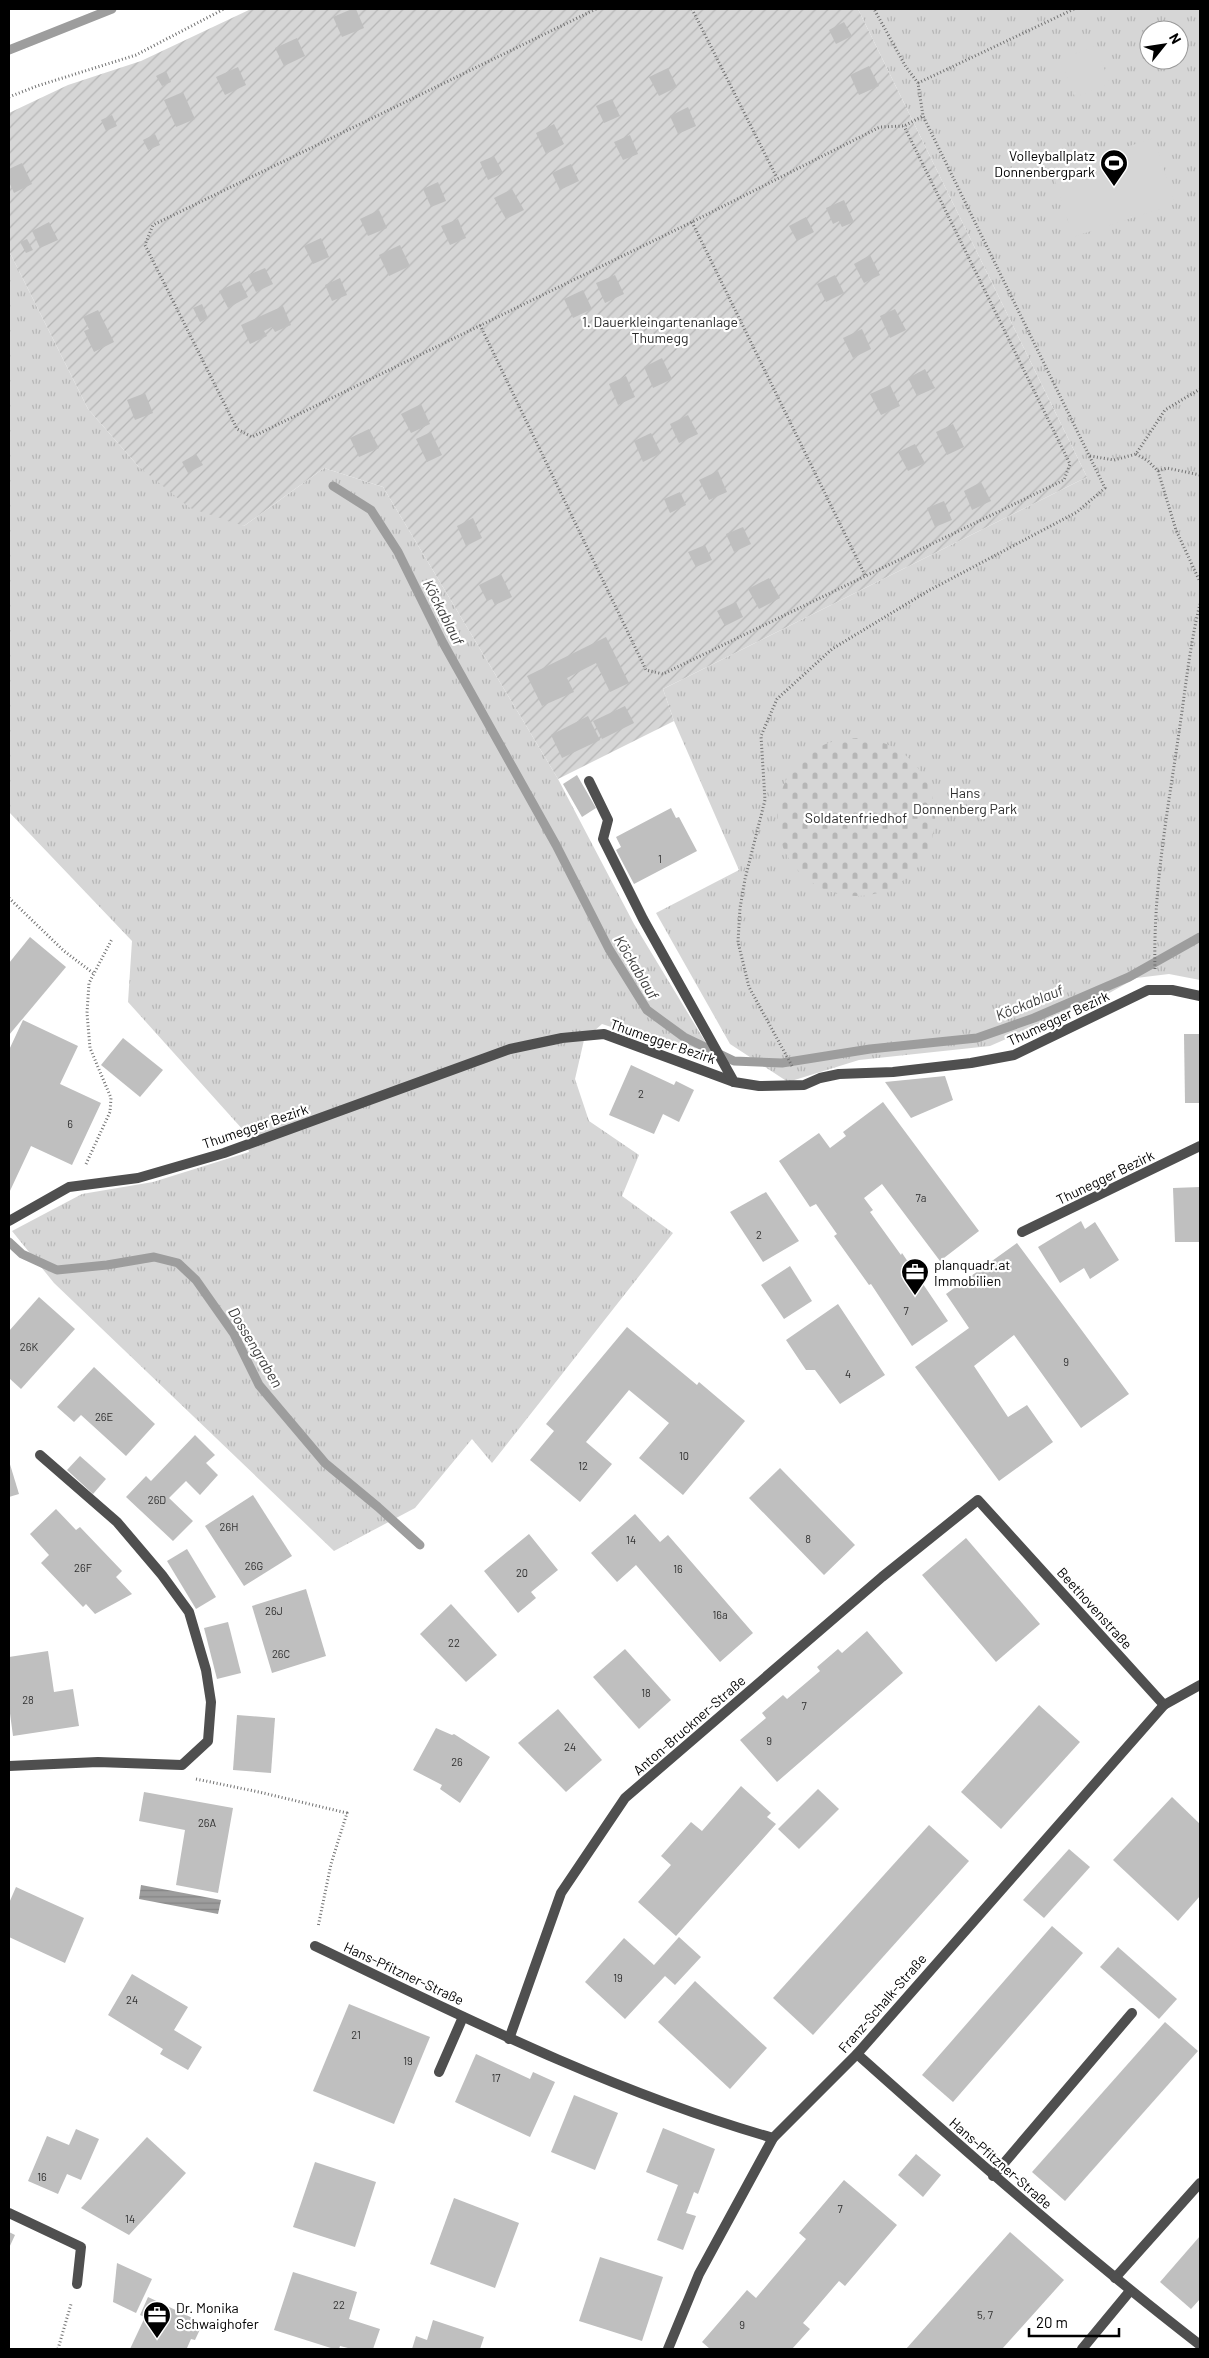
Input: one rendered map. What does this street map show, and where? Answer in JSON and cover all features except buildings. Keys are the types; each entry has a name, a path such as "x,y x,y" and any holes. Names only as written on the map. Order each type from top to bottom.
{"street":[{"path":"589,781 608,820 603,839 643,919 716,1046 734,1082"},
{"name":"Thumegger Bezirk","path":"9,1221 69,1187 138,1178 224,1153 510,1049 562,1038 604,1034 734,1082 759,1086 804,1085 820,1078 839,1074 893,1072 971,1063 1014,1055 1148,990 1172,990 1200,996"},
{"name":"Thunegger Bezirk","path":"1022,1232 1200,1146"},
{"path":"9,1766 98,1762 182,1765 208,1741 211,1702 206,1670 188,1612 162,1575 116,1522 40,1455"},
{"name":"Beethovenstraße","path":"978,1500 1164,1705"},
{"name":"Anton-Bruckner-Straße","path":"509,2039 561,1893 625,1798 882,1577 978,1500"},
{"path":"1164,1705 1200,1685"},
{"name":"Franz-Schalk-Straße","path":"668,2349 699,2274 773,2138 857,2054 1164,1705"},
{"name":"Hans-Pfitzner-Straße","path":"315,1946 509,2039 708,2119 773,2138"},
{"path":"992,2176 1132,2013"},
{"path":"439,2072 463,2017"},
{"name":"Hans-Pfitzner-Straße","path":"857,2054 992,2176 1130,2291 1200,2345"},
{"path":"1115,2278 1200,2183"},
{"path":"9,2213 81,2247 77,2284"},
{"path":"1082,2349 1130,2291"}],"path":[{"path":"9,97 37,86 136,55 224,9"},
{"path":"596,9 153,226 145,244 237,429 252,437 692,222 880,127 904,126 923,116"},
{"path":"692,9 777,178"},
{"path":"794,1070 749,987 738,942 740,908 745,879 765,800 761,736 777,699 832,649 928,591 1077,512 1106,488 923,116 918,83 906,67 874,9"},
{"path":"918,83 1074,9"},
{"path":"480,325 646,670 663,674 1064,480 1070,464 904,126"},
{"path":"692,222 865,575"},
{"path":"1090,456 1114,460 1136,454 1165,410 1200,389"},
{"path":"1136,454 1148,461 1158,471 1176,530 1200,582"},
{"path":"1158,471 1167,468 1200,475"},
{"path":"1155,971 1154,950 1162,850 1192,640 1200,604"},
{"path":"9,898 64,951 93,973"},
{"path":"69,1187 86,1164 110,1112 110,1098 90,1048 87,1013 93,973 112,939"},
{"path":"182,1765 192,1778 347,1813 331,1864 315,1946"},
{"path":"58,2349 77,2284"}],"green space":[{"name":"1. Dauerkleingartenanlage Thumegg","path":"251,9 858,9 1087,477 663,689 674,721 558,779 383,487 324,468 244,526 190,508 138,466 88,409 9,251 9,113 68,85 141,61"},
{"name":"Hans Donnenberg Park","path":"858,9 1200,9 1200,980 1169,974 1136,978 1104,996 990,1046 859,1060 788,1082 730,1044 656,913 739,870 674,721 663,689 1087,477"},
{"path":"1096,46 1110,84 1075,97 1060,59"},
{"name":"Volleyballplatz Donnenbergpark","path":"1154,138 1175,204 1073,237 1052,171"},
{"path":"9,251 88,409 138,466 244,526 324,468 383,487 558,779 634,924 706,1043 703,1057 602,1024 584,1040 575,1079 589,1121 639,1155 622,1196 673,1233 492,1463 472,1439 415,1508 334,1551 54,1283 12,1231 82,1194 153,1182 249,1152 244,1131 128,1002 132,941 9,812"},
{"name":"Soldatenfriedhof","path":"864,738 879,741 893,747 912,761 922,773 932,794 935,817 932,840 922,861 912,873 900,883 879,893 864,896 848,896 833,893 812,883 790,861 778,832 777,809 780,794 790,773 812,751 841,739"}],"shaded area":[{"path":"141,1885 221,1900 218,1914 139,1899"}],"waterway":[{"path":"9,50 112,9"},
{"name":"Köckablauf","path":"333,486 371,510 398,552 442,641 556,845 609,949 647,1010 684,1037 734,1061 782,1063 870,1049 977,1038 1034,1018 1129,977 1200,937"},
{"name":"Dossengraben","path":"9,1242 22,1254 57,1270 107,1265 154,1257 178,1263 196,1280 234,1334 259,1385 325,1463 420,1545"}],"place":[{"name":"Volleyballplatz Donnenbergpark","path":"1114,187"},
{"name":"planquadr.at Immobilien","path":"915,1296"},
{"name":"Dr. Monika Schwaighofer","path":"157,2339"}]}
